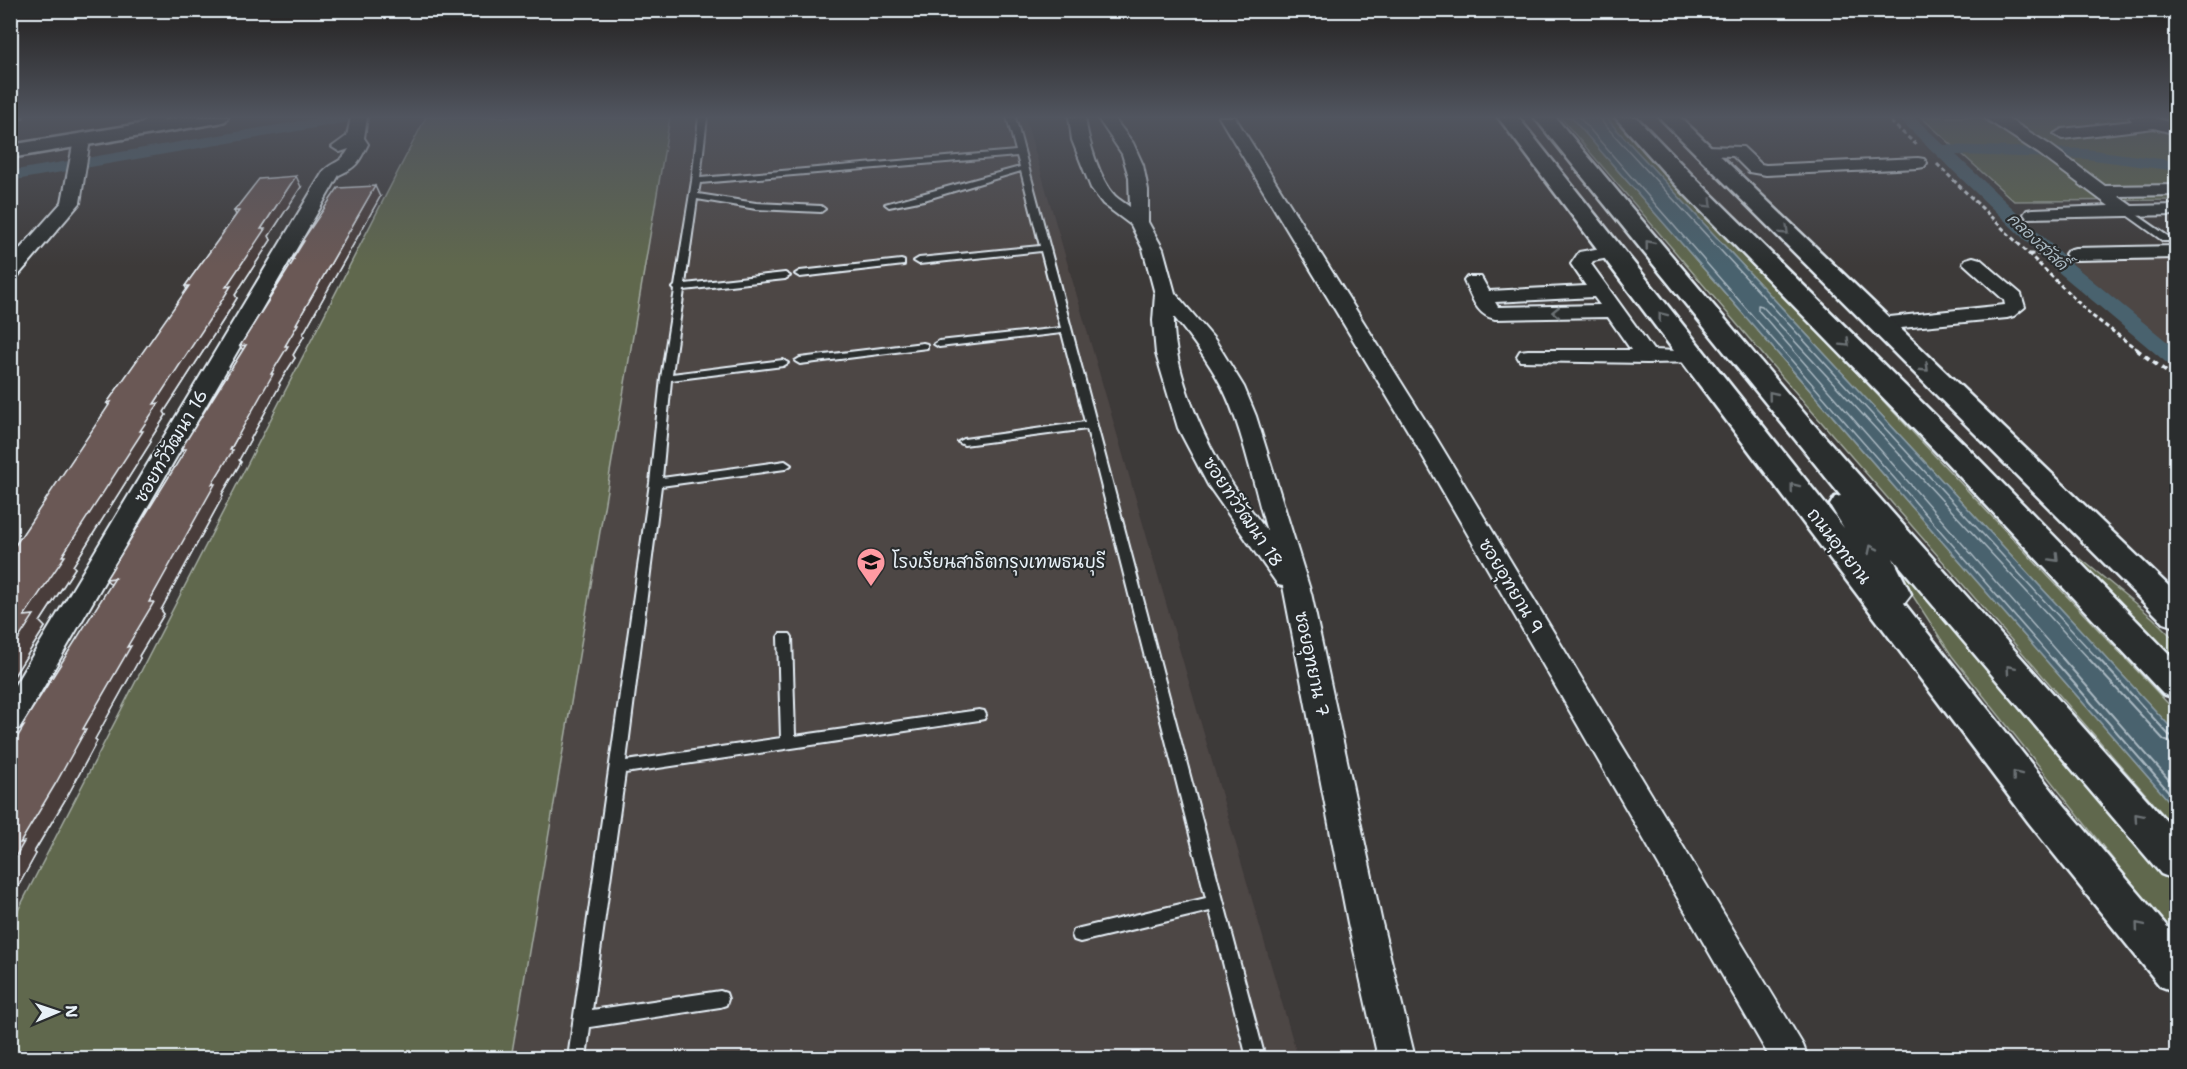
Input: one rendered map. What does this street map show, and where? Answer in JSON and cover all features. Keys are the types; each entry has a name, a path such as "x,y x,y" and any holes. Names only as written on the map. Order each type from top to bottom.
{"main road":[{"name":"ถนนอุทยาน","path":"1546,167 2043,811 2176,971"},
{"path":"1585,167 1798,426 2176,861"},
{"path":"1672,167 1957,455 2176,684"},
{"path":"1675,167 1682,178"},
{"path":"1719,167 2176,614"},
{"path":"1798,426 1867,538 1925,658"},
{"path":"1957,455 2039,515 2176,632"}],"street":[{"path":"10,273 71,203 78,167"},
{"name":"ซอยทวีวัฒนา 16","path":"10,720 332,172 343,167"},
{"name":"ซอยทวีวัฒนา 18","path":"1091,167 1100,188 1109,200 1139,222 1153,249 1165,294 1163,321 1167,354 1190,428 1220,485 1298,593"},
{"name":"ซอยทวีวัฒนา 18","path":"1135,167 1140,185 1139,222"},
{"name":"ซอยอุทยาน 9","path":"1258,167 1423,436 1790,1059"},
{"path":"1754,167 1766,170 1804,167"},
{"path":"2069,167 2127,211"},
{"path":"2100,191 2176,190"},
{"path":"2033,214 2176,210"},
{"path":"2075,254 2171,246"},
{"path":"1612,252 1586,256 1582,259 1581,264 1647,357"},
{"path":"1880,324 2007,312 2015,307 2014,298 1973,263"},
{"path":"1474,281 1489,310 1495,313 1614,311"},
{"path":"1483,300 1493,296 1600,291"},
{"name":"ซอยอุทยาน 7","path":"1165,294 1204,340 1233,387 1245,416 1298,593 1365,923 1397,1059"},
{"path":"1528,356 1694,357"}],"lane":[{"path":"577,1059 656,483 666,378 678,288 698,167"},
{"path":"696,181 859,167"},
{"path":"889,204 921,198 1024,168 1256,1059"},
{"path":"693,196 756,206 821,209"},
{"path":"2127,211 2171,246"},
{"path":"919,261 1045,248"},
{"path":"800,274 901,263"},
{"path":"678,288 785,276"},
{"path":"939,344 1066,330"},
{"path":"800,361 923,346"},
{"path":"666,378 783,363"},
{"path":"964,442 1091,425"},
{"path":"656,483 785,465"},
{"path":"785,637 788,742"},
{"path":"618,768 979,715"},
{"path":"1080,935 1215,903"},
{"path":"582,1020 720,999"}],"path":[{"path":"1934,167 2091,315 2176,379"}],"shaded area":[{"name":"โรงเรียนสาธิตกรุงเทพธนบุรี","path":"660,167 1039,167 1298,1058 493,1058"},
{"path":"2176,259 2176,351 2068,260"}],"green space":[{"path":"400,167 662,167 511,1058 11,1058 11,924"},
{"path":"1603,167 1615,167 2176,809 2176,829 1776,370"},
{"path":"1651,167 1663,167 2176,712 2176,733"},
{"path":"1976,167 2176,167 2176,200 2014,201"},
{"path":"1886,537 2176,889 2176,939 1952,656 1875,538"},
{"path":"2081,559 2153,618 2176,641 2176,665 2090,579 2080,565"}],"water":[{"path":"1615,167 1651,167 2176,733 2176,809"}],"building":[{"path":"296,176 261,229 265,229 226,287 231,286 154,404 159,403 140,431 143,431 62,556 65,556 24,616 34,615 10,652 10,553 111,402 107,403 189,286 185,286 239,211 234,211 259,179"},
{"path":"375,186 296,324 298,324 285,346 288,346 149,602 154,602 127,647 131,646 83,729 86,729 56,783 20,843 24,842 10,866 10,749 24,726 21,727 115,578 106,579 186,449 181,449 246,345 240,346 294,260 292,260 304,241 302,241 338,188"}],"waterway":[{"path":"10,176 62,167"},
{"name":"คลองสวัสดิ์","path":"1958,167 2063,266 2176,359"}],"place":[{"name":"โรงเรียนสาธิตกรุงเทพธนบุรี","path":"871,588"}]}
